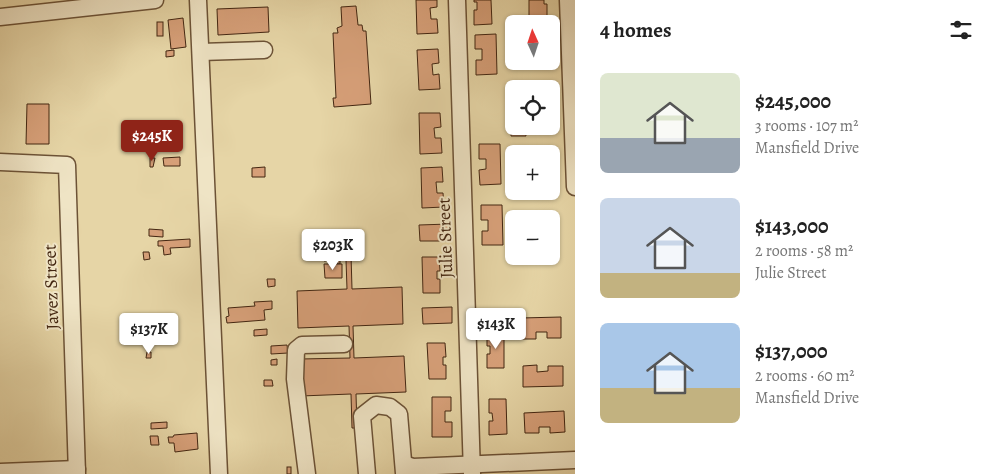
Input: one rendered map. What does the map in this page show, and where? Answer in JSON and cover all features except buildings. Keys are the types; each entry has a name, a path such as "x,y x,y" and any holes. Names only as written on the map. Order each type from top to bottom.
{"street":[{"path":"0,17 155,0"},
{"path":"198,0 219,474"},
{"name":"Julie Street","path":"457,0 472,469"},
{"path":"568,0 575,187"},
{"path":"201,52 264,50"},
{"name":"Javez Street","path":"0,162 67,165 77,472"},
{"path":"308,474 295,379 296,350 302,345 344,344"},
{"path":"366,474 362,416 376,406 390,407 399,414 407,468 472,469 575,460"},
{"path":"0,472 77,472"}]}
